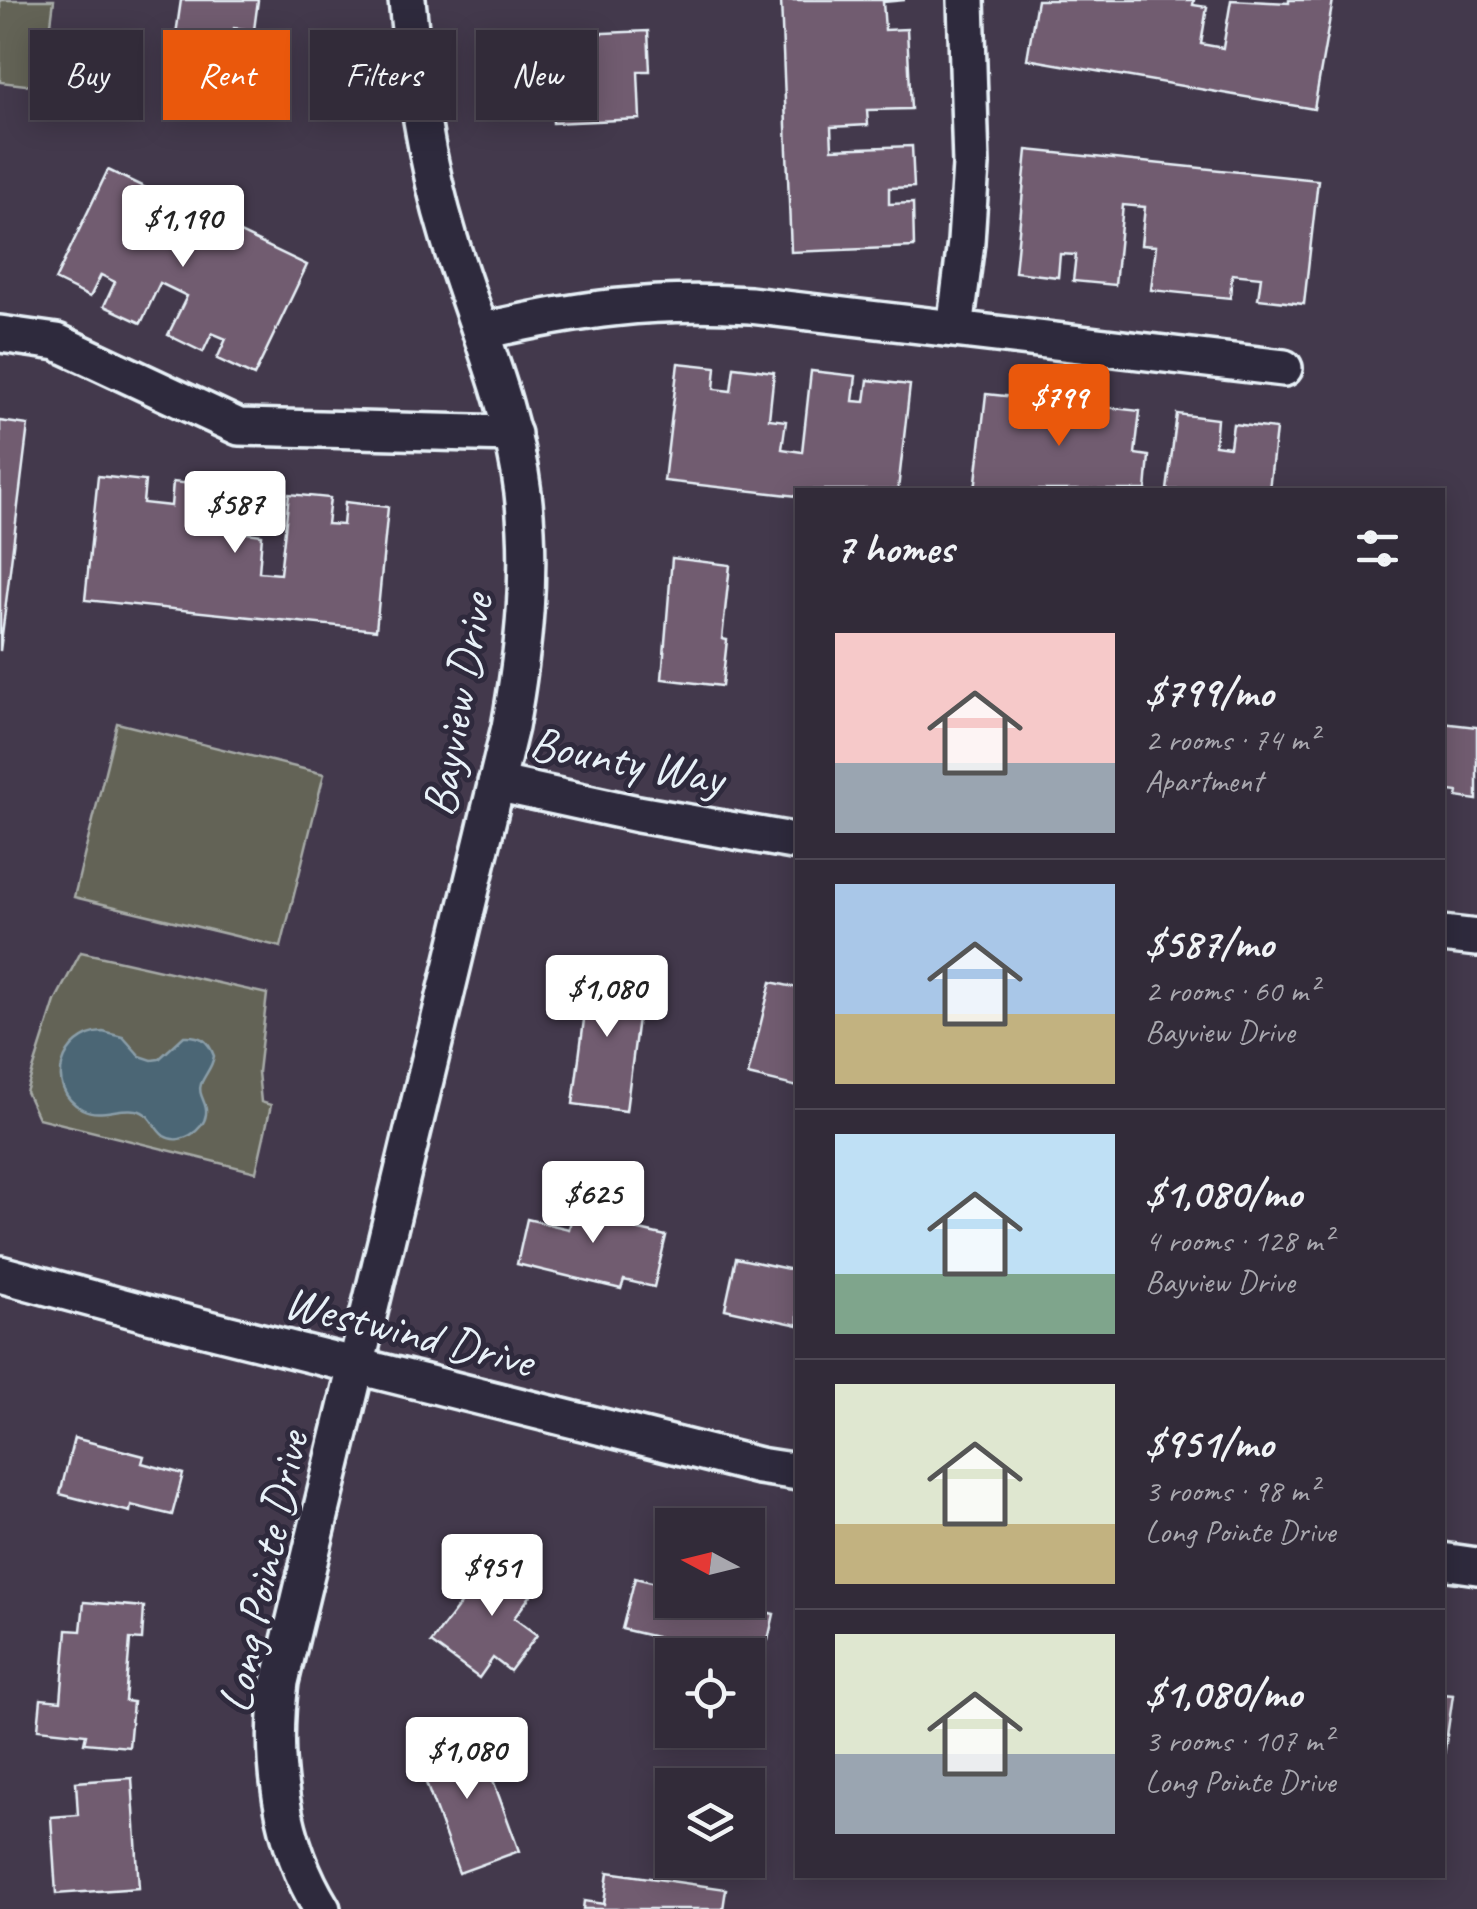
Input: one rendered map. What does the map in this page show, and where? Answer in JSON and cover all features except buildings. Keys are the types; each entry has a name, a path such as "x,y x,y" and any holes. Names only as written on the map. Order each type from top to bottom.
{"street":[{"name":"Bayview Drive","path":"356,1366 496,782 521,669 527,610 528,551 514,434 450,240 428,158 414,76 407,0"},
{"path":"955,329 972,165 966,0"},
{"path":"483,331 598,307 693,302 750,305 1284,368"},
{"path":"0,334 54,341 239,427 514,434"},
{"name":"Bounty Way","path":"496,782 638,814 795,841"},
{"path":"1445,934 1477,938"},
{"name":"Westwind Drive","path":"0,1274 742,1462 795,1471"},
{"name":"Long Pointe Drive","path":"322,1909 298,1862 282,1804 276,1712 356,1366"},
{"path":"1445,1561 1477,1566"}],"green space":[{"path":"0,0 54,0 50,30 30,30 30,85 0,82"},
{"path":"117,723 324,774 281,947 74,897"},
{"path":"81,952 267,994 258,1072 261,1102 271,1105 256,1172 38,1118 26,1092 55,1001"}],"water":[{"path":"103,1032 123,1037 140,1056 152,1060 159,1059 184,1036 206,1042 214,1056 201,1084 206,1114 196,1131 184,1138 170,1139 141,1112 89,1112 70,1100 63,1089 62,1064 77,1042"}]}
